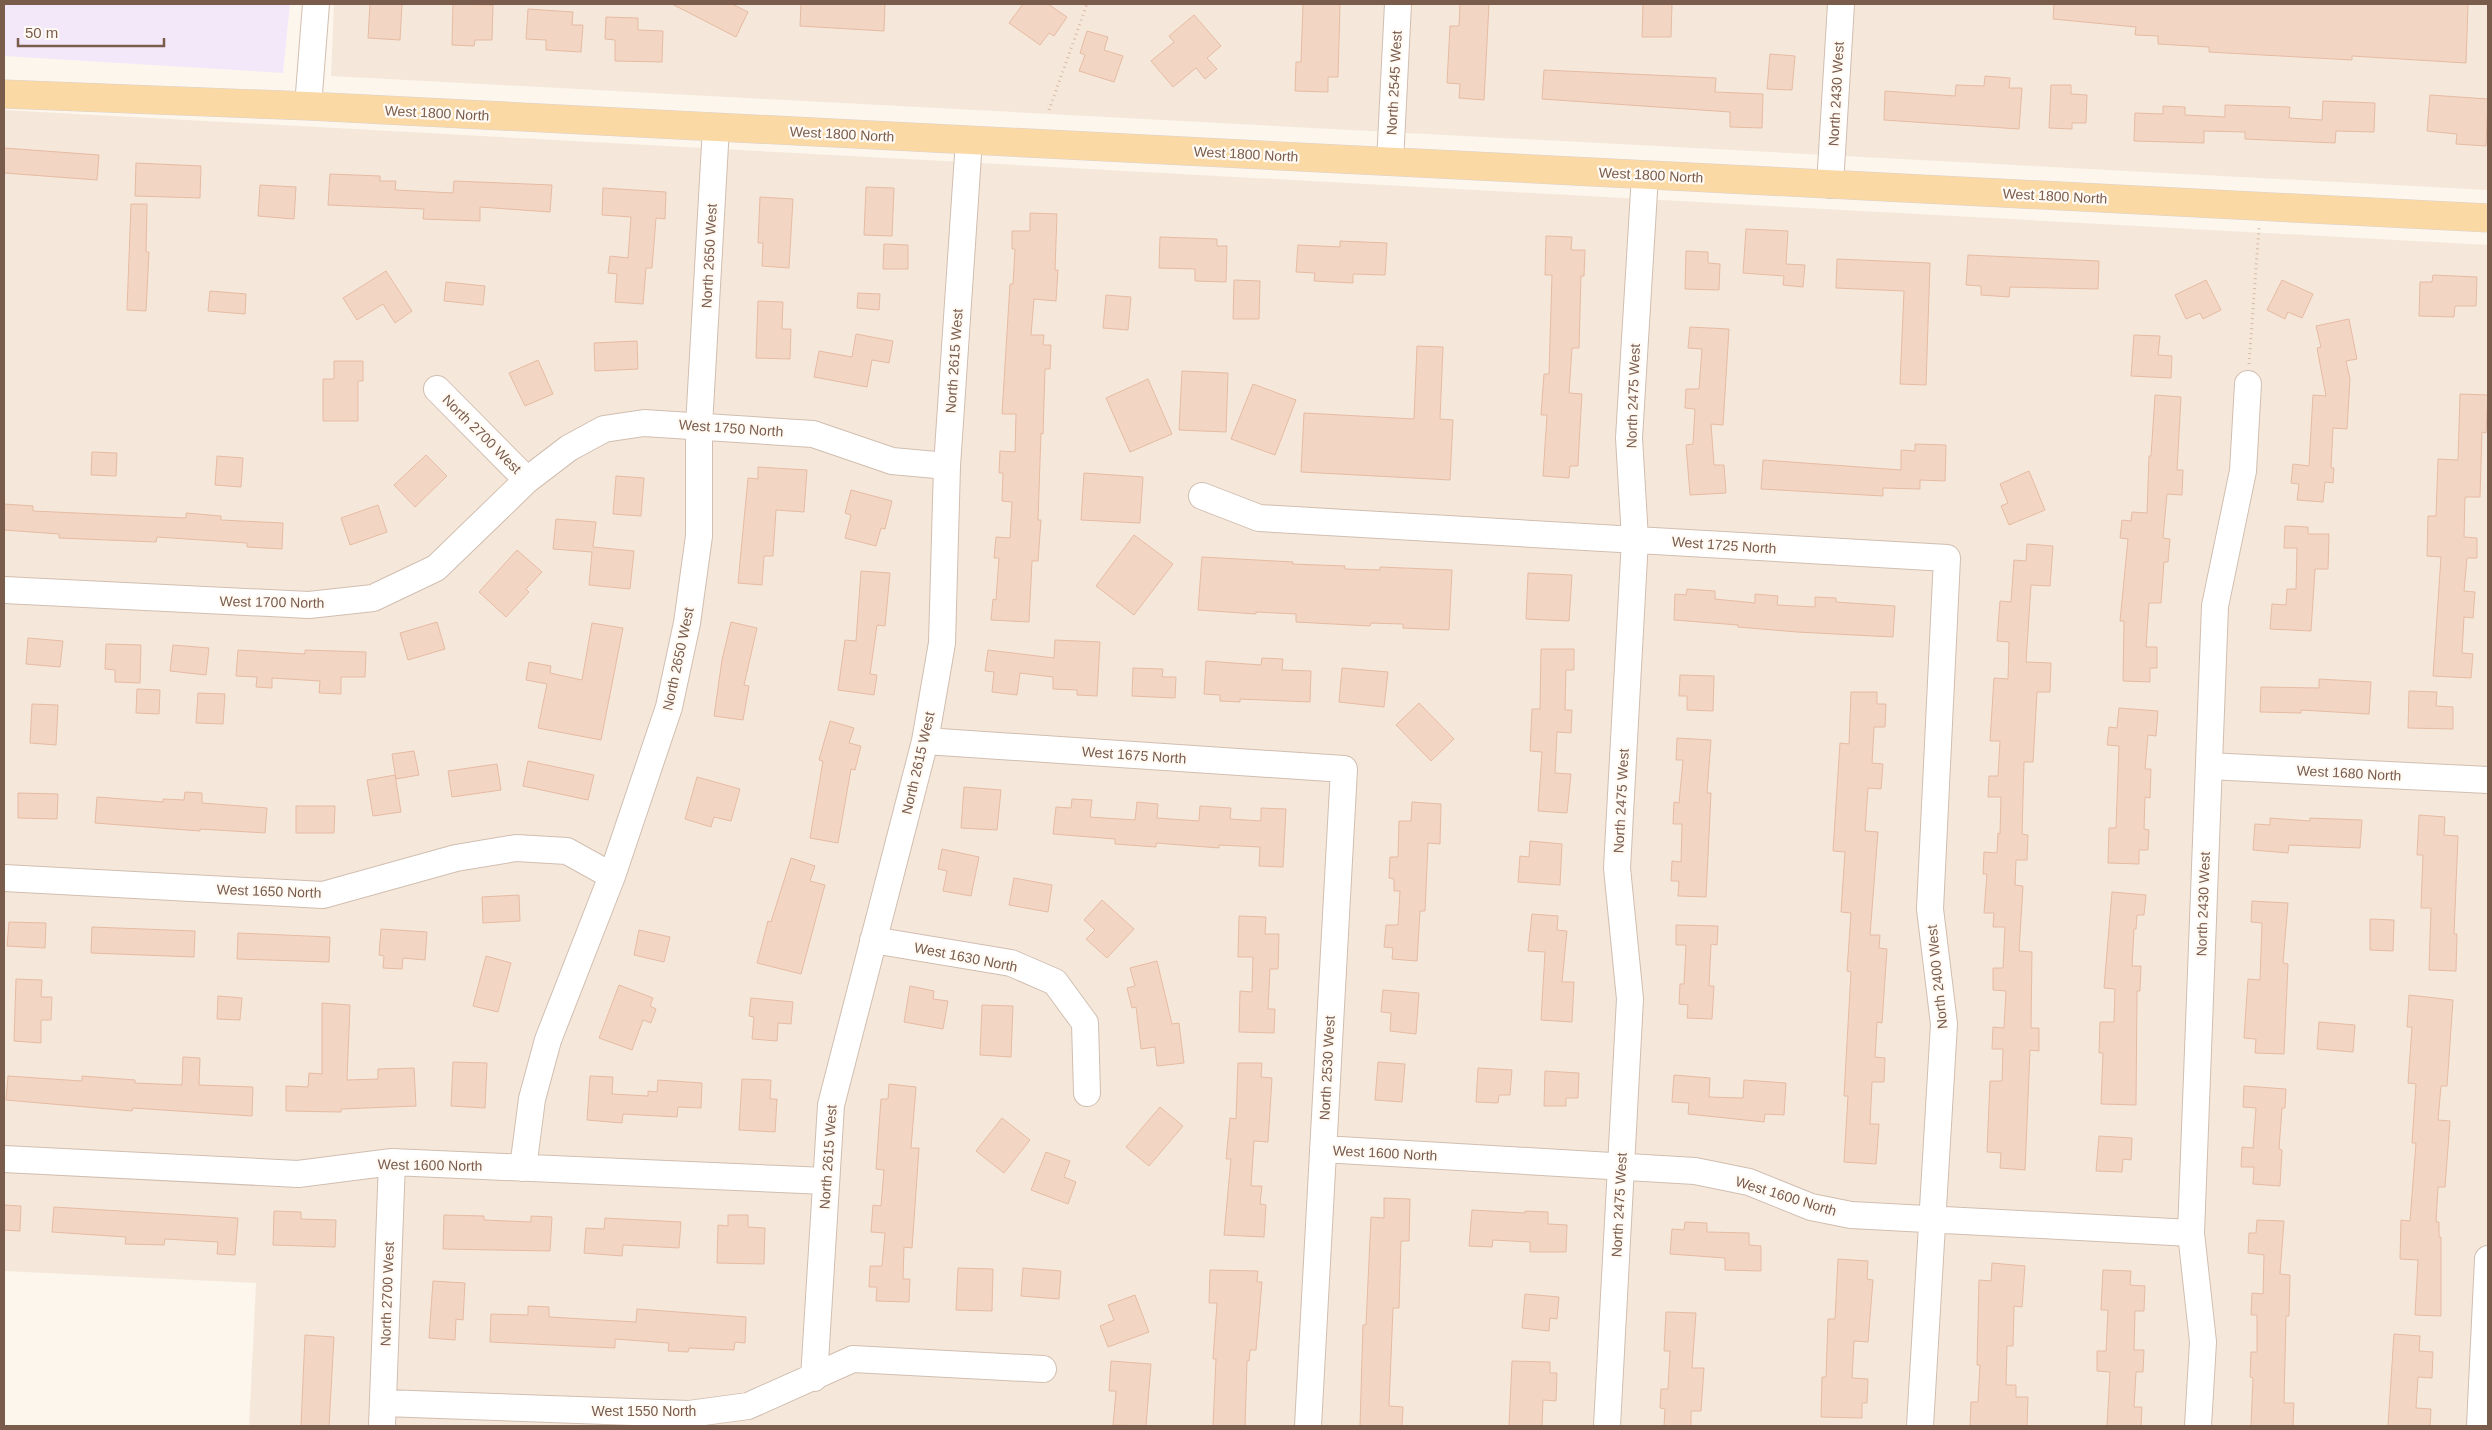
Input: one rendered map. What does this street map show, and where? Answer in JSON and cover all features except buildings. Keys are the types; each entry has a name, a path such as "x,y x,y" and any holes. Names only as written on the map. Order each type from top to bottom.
{"main road":[{"name":"West 1800 North","path":"4,94 308,106 2488,218"}],"street":[{"path":"308,106 316,4"},
{"name":"North 2545 West","path":"1390,162 1398,4"},
{"name":"North 2430 West","path":"1830,185 1841,4"},
{"name":"North 2650 West","path":"523,1168 532,1099 548,1040 612,876 669,707 687,622 699,536 699,426 716,127"},
{"name":"North 2615 West","path":"814,1378 831,1105 925,741 942,643 947,466 969,140"},
{"name":"North 2475 West","path":"1607,1426 1630,999 1617,868 1635,539 1629,438 1645,175"},
{"name":"North 2430 West","path":"2198,1426 2203,1342 2191,1233 2215,606 2243,471 2248,384"},
{"name":"North 2700 West","path":"437,389 527,480"},
{"name":"West 1750 North","path":"527,480 569,448 604,429 644,423 813,434 892,461 947,466"},
{"name":"West 1700 North","path":"4,590 309,605 373,598 436,568 527,480"},
{"name":"West 1725 North","path":"1202,496 1259,518 1947,558"},
{"name":"North 2400 West","path":"1920,1426 1944,1024 1930,909 1947,558"},
{"name":"West 1675 North","path":"925,741 1344,769"},
{"name":"West 1680 North","path":"2209,766 2488,780"},
{"name":"North 2530 West","path":"1308,1426 1344,769"},
{"name":"West 1650 North","path":"4,878 323,895 456,858 516,848 567,851 612,876"},
{"name":"West 1630 North","path":"873,940 1011,963 1055,982 1085,1023 1088,1093"},
{"name":"West 1600 North","path":"1323,1150 1695,1171 1740,1180 1811,1207 1851,1215 2191,1233"},
{"name":"West 1600 North","path":"4,1159 298,1174 392,1162 826,1180"},
{"name":"North 2700 West","path":"383,1415 392,1162"},
{"path":"2480,1426 2488,1259"},
{"name":"West 1550 North","path":"383,1415 689,1414 748,1406 853,1359 1043,1369"}],"path":[{"path":"1049,110 1087,4"},
{"path":"2248,384 2260,207"}],"shaded area":[{"path":"4,4 290,4 283,73 4,56"},
{"path":"334,4 2488,4 2488,190 331,76"},
{"path":"4,110 2488,245 2488,1426 249,1426 256,1283 4,1271"}]}
